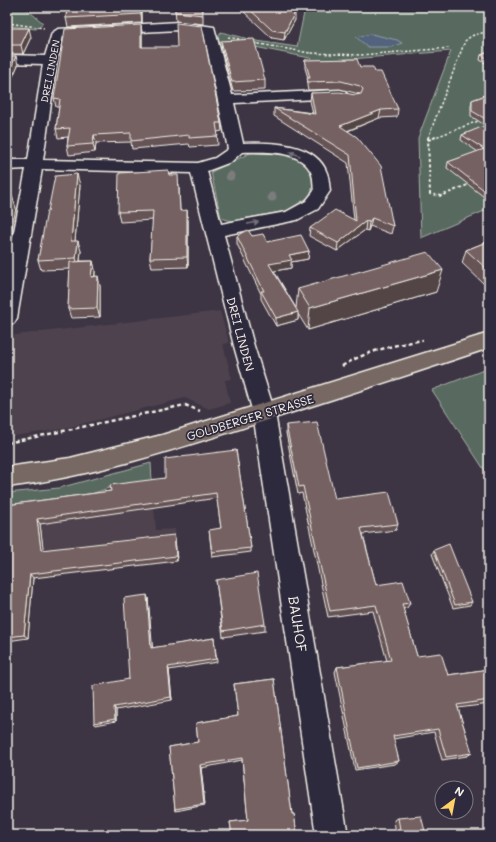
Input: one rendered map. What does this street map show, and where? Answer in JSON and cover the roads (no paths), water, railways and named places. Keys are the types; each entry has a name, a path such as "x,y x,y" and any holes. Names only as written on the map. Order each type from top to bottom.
{"main road":[{"name":"GOLDBERGER STRASSE","path":"7,477 36,474 98,462 264,413 489,340"}],"street":[{"name":"DREI LINDEN","path":"7,318 13,249 35,164 54,31 179,26 214,29 226,99"},
{"path":"7,59 50,60"},
{"path":"7,165 35,164 198,168 219,162 233,155 237,148 226,99 340,94 354,98"},
{"path":"215,231 291,216 312,204 322,191 318,170 308,160 291,152 270,146 237,148"},
{"name":"DREI LINDEN","path":"198,168 244,346 264,413"},
{"name":"BAUHOF","path":"264,413 332,835"}],"water":[{"path":"371,34 397,40 402,43 391,47 368,47 356,37"}]}
